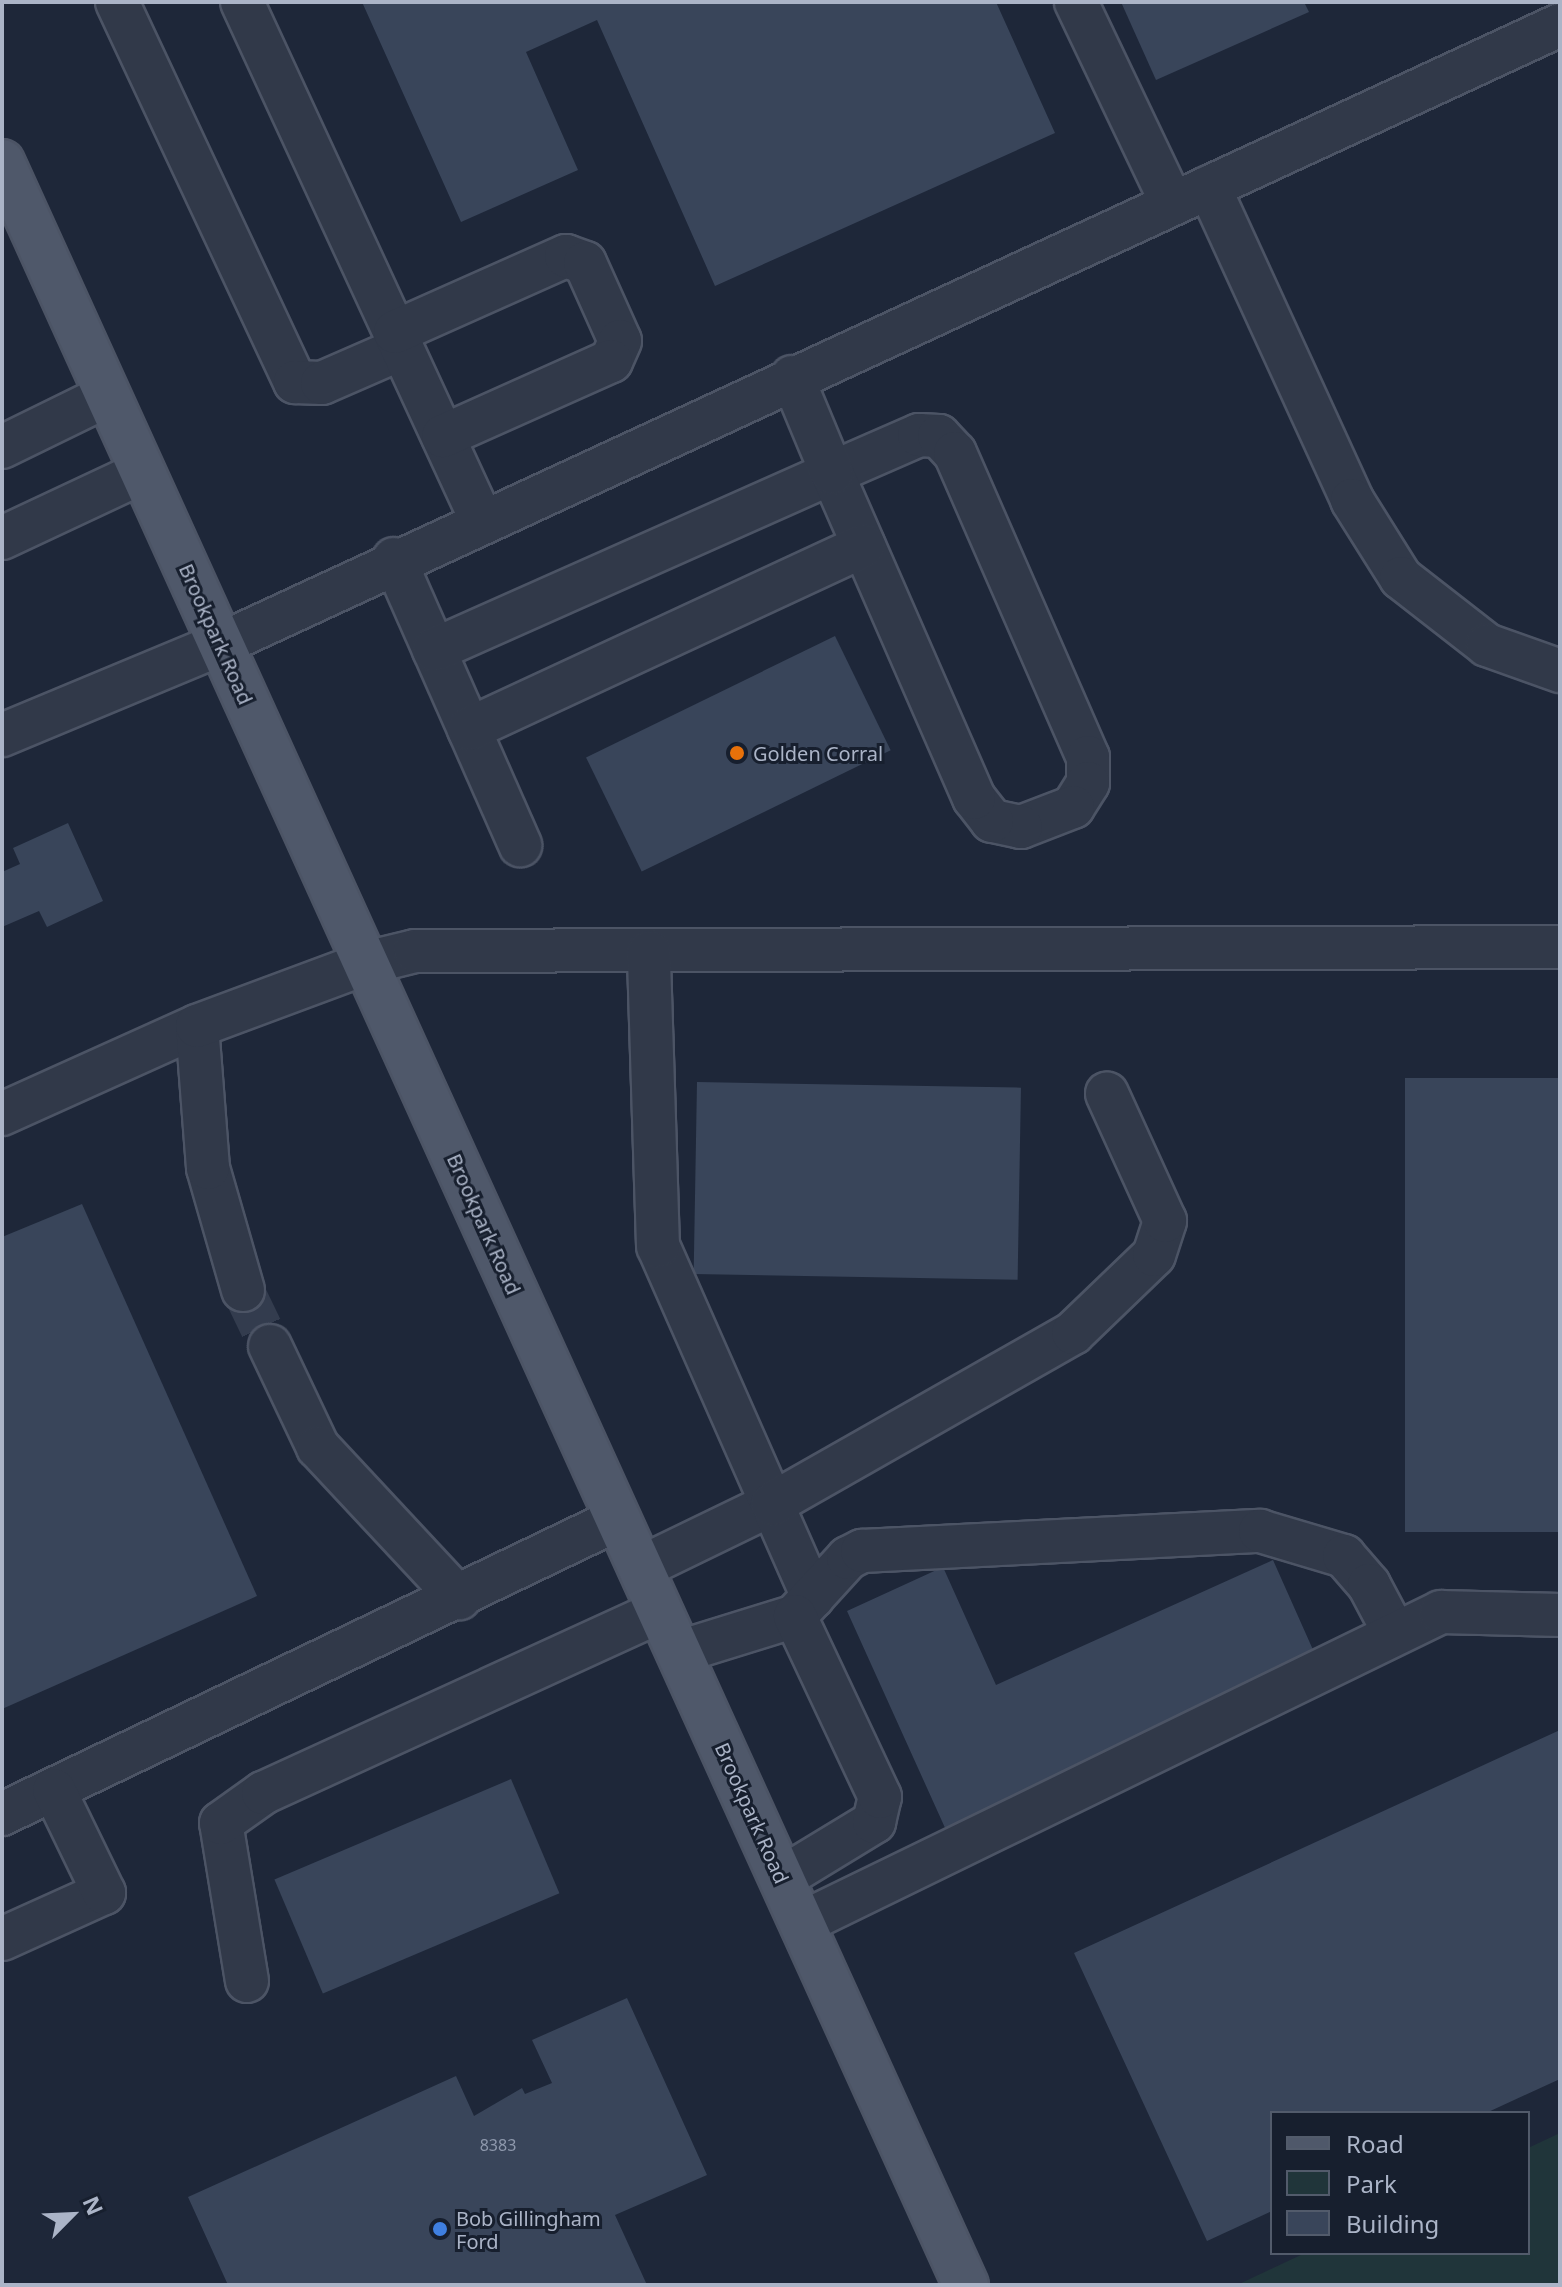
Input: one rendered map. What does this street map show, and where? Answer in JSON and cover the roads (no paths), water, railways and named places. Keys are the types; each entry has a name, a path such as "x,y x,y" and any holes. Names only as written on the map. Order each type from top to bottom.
{"main road":[{"name":"Brookpark Road","path":"2,162 12,211 108,395 966,2285"}],"lane":[{"path":"117,2 295,382 322,383 398,340 566,256 585,263 620,341 611,361 443,436"},
{"path":"242,2 481,519"},
{"path":"1076,2 1191,195 1352,500 1401,578 1487,645 1560,671"},
{"path":"2,735 221,644 394,559 1560,25"},
{"path":"434,650 832,473 919,435 939,436 955,453 1088,757 1088,783 1073,807 1021,827 992,821 983,810 864,546 832,473 792,377"},
{"path":"2,447 108,395"},
{"path":"2,538 143,472"},
{"path":"469,729 864,546"},
{"path":"394,559 520,845"},
{"path":"2,1114 197,1026 366,963 415,951 1560,947"},
{"path":"649,952 658,1246 772,1504 804,1606 880,1797 874,1822 782,1878"},
{"path":"197,1026 208,1168 243,1290"},
{"path":"640,1568 772,1504 1073,1333 1154,1255 1165,1221 1107,1094"},
{"path":"270,1346 318,1447 459,1598"},
{"path":"2,1814 459,1598 618,1519"},
{"path":"679,1652 804,1606 848,1558 862,1551 1260,1531 1344,1556 1395,1634"},
{"path":"247,1981 221,1823 263,1793 660,1611"},
{"path":"802,1923 1441,1612 1560,1615"},
{"path":"2,1939 104,1893 54,1790"}],"tunnel":[{"path":"243,1290 270,1346"}],"place":[{"name":"Golden Corral","path":"737,753"},
{"name":"Bob Gillingham Ford","path":"440,2229"}]}
